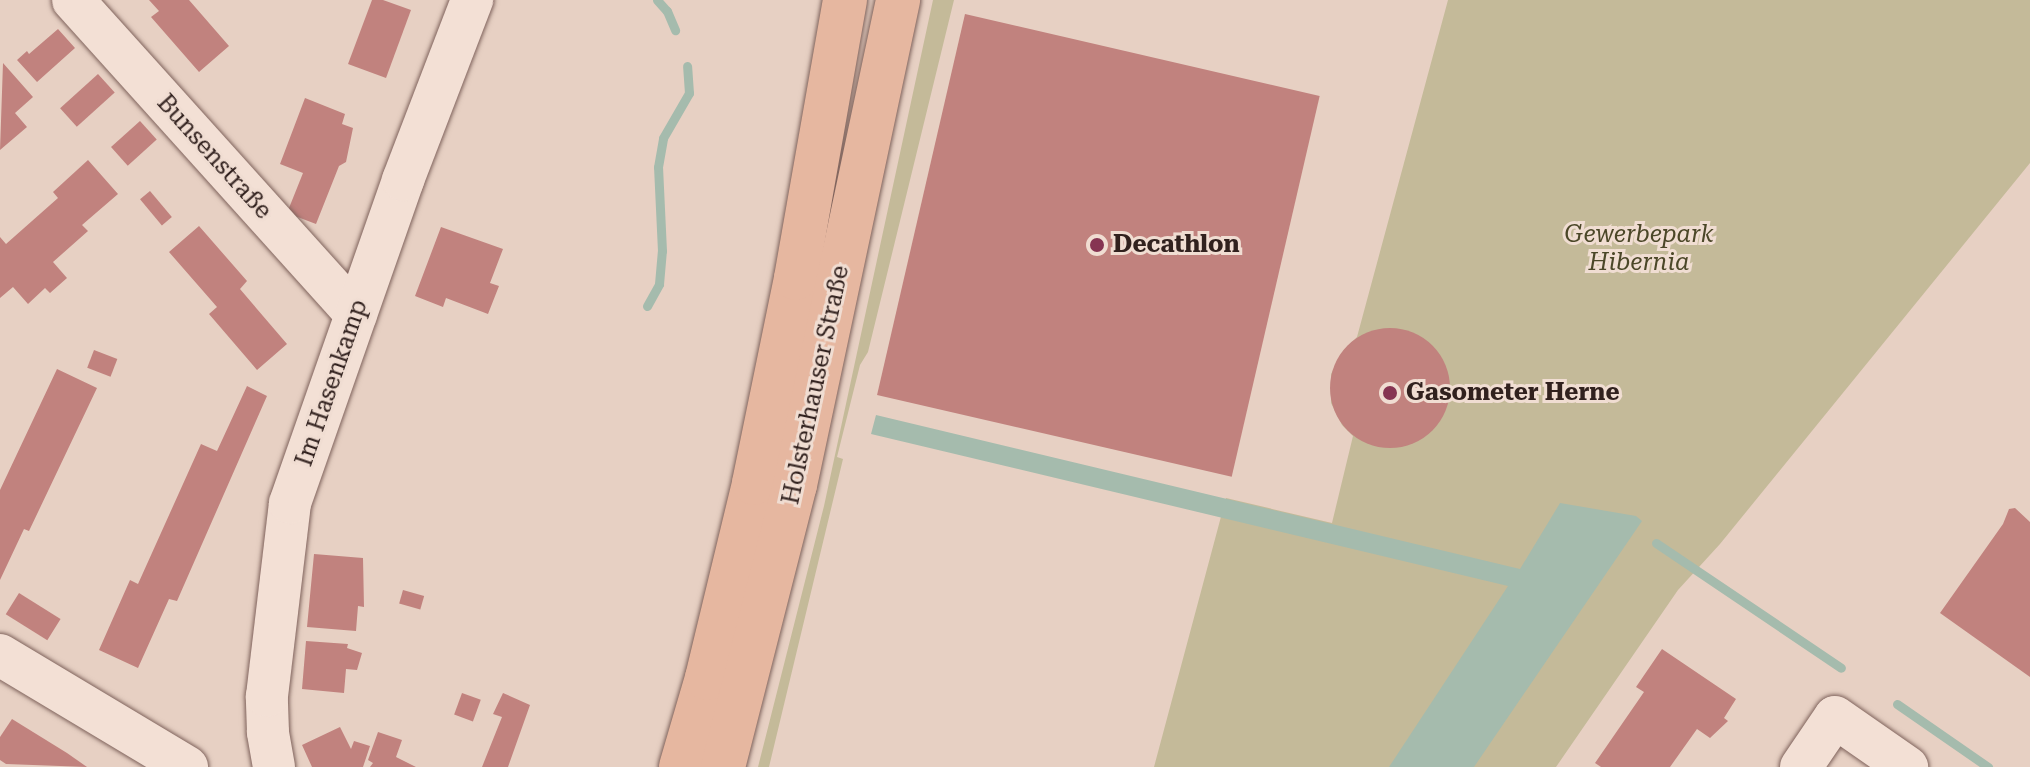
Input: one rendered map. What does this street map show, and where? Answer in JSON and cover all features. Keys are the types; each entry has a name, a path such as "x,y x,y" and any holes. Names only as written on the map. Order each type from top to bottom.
{"main road":[{"name":"Holsterhauser Straße","path":"681,767 707,678 754,483 796,278 845,0"},
{"name":"Holsterhauser Straße","path":"723,767 795,485 898,0"}],"street":[{"name":"Bunsenstraße","path":"73,0 356,314"},
{"name":"Im Hasenkamp","path":"265,764 267,696 290,503 472,0"},
{"path":"0,655 187,767"},
{"path":"1801,767 1835,717 1907,767"}],"green space":[{"path":"933,0 954,0 868,352 860,365 837,457 843,459 769,767 758,767 824,506"},
{"name":"Gewerbepark Hibernia","path":"1448,0 2030,0 2030,163 1720,544 1678,590 1556,767 1154,767 1226,498 1332,523 1353,436 1342,425 1331,403 1331,374 1344,350 1357,337"}],"shaded area":[{"path":"876,415 1520,569 1560,503 1636,516 1642,521 1474,767 1389,767 1508,586 871,434"}],"building":[{"path":"149,0 189,0 229,46 199,72 151,17 159,11"},
{"path":"372,0 383,0 411,10 386,78 348,64"},
{"name":"Decathlon","path":"965,14 1320,96 1232,477 877,395"},
{"path":"58,29 75,48 37,82 17,60 27,51 29,54"},
{"path":"3,63 33,97 15,113 27,127 0,150"},
{"path":"98,74 115,93 77,127 60,108"},
{"path":"305,98 345,114 342,124 353,128 346,162 339,166 316,224 287,213 303,173 280,164"},
{"path":"140,121 157,140 128,166 111,147"},
{"path":"88,160 118,194 82,225 88,231 53,262 67,278 50,293 45,288 28,304 13,287 0,298 0,237 6,244 58,198 53,192"},
{"path":"150,191 172,217 162,225 140,199"},
{"path":"199,226 247,281 240,289 287,344 257,370 209,314 217,307 169,252"},
{"path":"441,227 503,249 490,283 499,286 488,314 446,298 443,307 415,296"},
{"name":"Gasometer Herne","path":"1390,328 1413,333 1432,346 1445,365 1450,388 1445,411 1432,430 1413,443 1390,448 1367,443 1348,430 1335,411 1330,388 1335,365 1348,346 1367,333"},
{"path":"94,350 117,359 111,377 87,368"},
{"path":"57,369 97,388 29,531 24,529 0,580 0,490"},
{"path":"247,386 267,396 177,601 169,599 138,668 99,650 130,580 138,584 201,444 217,451"},
{"path":"2015,508 2030,522 2030,677 1940,613 2003,524 2009,509"},
{"path":"314,554 363,558 364,607 358,606 356,631 307,627"},
{"path":"403,590 424,596 420,610 399,603"},
{"path":"19,593 61,619 47,640 6,614"},
{"path":"306,641 348,644 347,648 362,653 357,670 346,669 344,693 302,689"},
{"path":"1662,649 1736,699 1724,718 1728,721 1710,738 1697,729 1670,767 1601,767 1595,763 1644,692 1636,687"},
{"path":"462,693 481,700 473,721 454,715"},
{"path":"503,693 530,705 508,767 482,767 502,717 493,714"},
{"path":"12,719 87,767 6,764 0,760 0,737"},
{"path":"340,727 351,749 354,741 370,746 363,767 312,767 302,745"},
{"path":"378,732 402,740 396,757 416,767 370,767 373,763 368,760"}],"waterway":[{"path":"657,0 667,11 675,30"},
{"path":"647,306 659,284 662,251 658,167 663,138 689,93 687,66"},
{"path":"1656,543 1841,668"},
{"path":"1897,704 1988,767"}],"place":[{"name":"Decathlon","path":"1097,245"},
{"name":"Gasometer Herne","path":"1390,393"}]}
